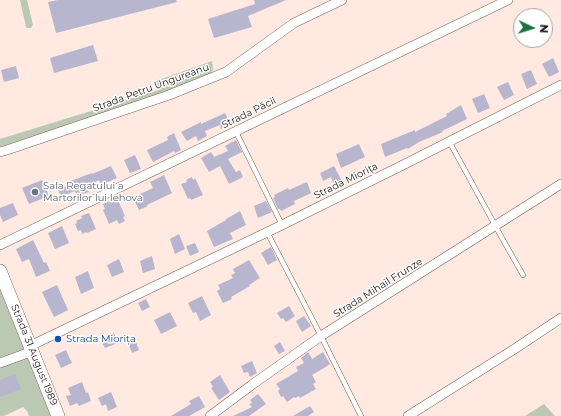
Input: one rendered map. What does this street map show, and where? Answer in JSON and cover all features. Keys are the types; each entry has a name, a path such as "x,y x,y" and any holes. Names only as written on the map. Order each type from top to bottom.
{"street":[{"name":"Strada Petru Ungureanu","path":"0,152 169,95 226,72 294,23 342,0"},
{"name":"Strada Păcii","path":"0,246 508,0"},
{"name":"Strada Miorița","path":"0,363 282,225 561,85"},
{"name":"Strada Mihail Frunze","path":"210,416 321,336 561,184"},
{"name":"Strada 31 August 1989","path":"0,271 58,416"},
{"path":"408,416 561,318"}],"lane":[{"path":"236,132 282,225"},
{"path":"449,141 523,275"},
{"path":"267,232 321,336 360,416"}],"green space":[{"path":"20,0 27,0 33,25 31,28 26,27"},
{"path":"212,61 213,70 208,76 160,95 0,147 0,139 159,90 156,81"},
{"path":"0,289 51,416 29,416 23,407 4,416 0,416"},
{"path":"544,404 555,416 525,416"}],"building":[{"path":"58,0 176,0 177,2 56,33 48,2"},
{"path":"254,0 286,0 248,16 252,27 214,38 208,19 255,4"},
{"path":"93,45 98,61 54,73 50,58"},
{"path":"553,58 559,72 549,77 542,64"},
{"path":"16,66 19,78 4,82 1,70"},
{"path":"531,70 537,84 527,89 521,74"},
{"path":"508,82 514,95 504,100 497,87"},
{"path":"484,94 490,108 478,113 472,99"},
{"path":"461,105 467,119 442,131 443,132 419,142 408,149 407,148 385,157 381,144 415,130 415,132 447,116 446,114"},
{"path":"225,113 230,124 221,129 220,125 205,131 207,136 198,141 196,136 187,141 181,132 201,122 201,124"},
{"path":"174,133 181,150 175,153 174,151 153,162 147,150 168,140 167,137"},
{"path":"236,140 242,152 228,159 236,172 240,170 243,177 229,184 220,166 209,172 201,158 211,152 214,157 228,151 225,146"},
{"path":"359,144 365,157 341,168 336,154"},
{"path":"135,155 141,169 130,173 124,160"},
{"path":"111,166 117,178 101,185 99,180 87,186 89,192 77,196 75,191 61,196 58,190 69,185 68,182"},
{"path":"334,166 342,181 334,185 331,177 323,181 320,173"},
{"path":"164,175 172,193 139,210 134,200 137,199 136,196 153,188 150,182"},
{"path":"192,177 193,180 195,178 203,195 191,200 190,198 188,199 181,184 187,182 186,180"},
{"name":"Sala Regatului a Martorilor lui Iehova","path":"42,180 49,196 29,204 22,188"},
{"path":"307,182 311,193 294,201 295,204 281,211 278,209 273,198 275,197 274,195 288,188 289,190"},
{"path":"117,198 125,216 123,217 125,221 119,224 117,220 109,224 103,210 105,209 103,204"},
{"path":"266,201 272,212 258,218 254,206"},
{"path":"13,203 18,215 3,222 0,215 0,208"},
{"path":"240,211 246,225 230,233 233,239 214,247 207,231"},
{"path":"89,213 96,229 82,234 81,230 78,231 75,224 77,223 76,221 82,218 81,216"},
{"path":"62,226 69,243 55,249 48,233"},
{"path":"179,234 185,249 175,254 170,239"},
{"path":"33,240 44,263 46,262 50,271 36,277 29,259 22,262 16,249"},
{"path":"195,243 199,252 190,256 186,246"},
{"path":"271,247 277,260 268,265 261,253"},
{"path":"152,256 155,269 143,273 140,261"},
{"path":"119,259 124,272 112,277 107,265"},
{"path":"249,260 260,278 249,285 250,286 231,297 232,299 223,303 217,291 220,289 218,285 233,278 231,275 235,273 233,269"},
{"path":"88,271 94,288 81,294 75,277"},
{"path":"57,285 68,310 54,317 42,292"},
{"path":"202,296 211,315 200,321 196,312 193,313 188,303"},
{"path":"146,299 150,307 142,311 138,303"},
{"path":"289,306 295,316 286,322 283,318 281,319 277,313"},
{"path":"170,312 177,326 161,334 154,320"},
{"path":"304,316 311,326 302,332 296,321"},
{"path":"114,333 118,343 105,348 102,343 105,342 104,337"},
{"path":"134,337 139,350 132,353 127,340"},
{"path":"280,342 285,351 279,354 274,346"},
{"path":"66,350 72,363 61,368 55,355"},
{"path":"308,352 312,359 323,352 330,364 312,375 316,382 313,384 316,389 300,398 299,396 294,397 287,402 283,396 281,397 278,391 280,389 276,384 298,371 296,367 304,363 301,358"},
{"path":"252,361 257,373 250,377 248,372 244,373 241,366"},
{"path":"15,374 21,389 0,397 0,380"},
{"path":"220,375 230,392 219,400 211,388 213,387 210,382"},
{"path":"82,382 91,401 79,406 77,403 70,406 66,396 71,395 68,388"},
{"path":"111,392 117,407 108,411 106,404 102,406 98,398"},
{"path":"258,394 266,404 249,416 233,416 252,407 249,404 252,403 250,400"},
{"path":"199,396 205,407 189,416 171,416 191,404 189,401"},
{"path":"310,406 314,412 308,416 293,416"}],"place":[{"name":"Sala Regatului a Martorilor lui Iehova","path":"35,192"},
{"name":"Strada Miorița","path":"58,339"}]}
